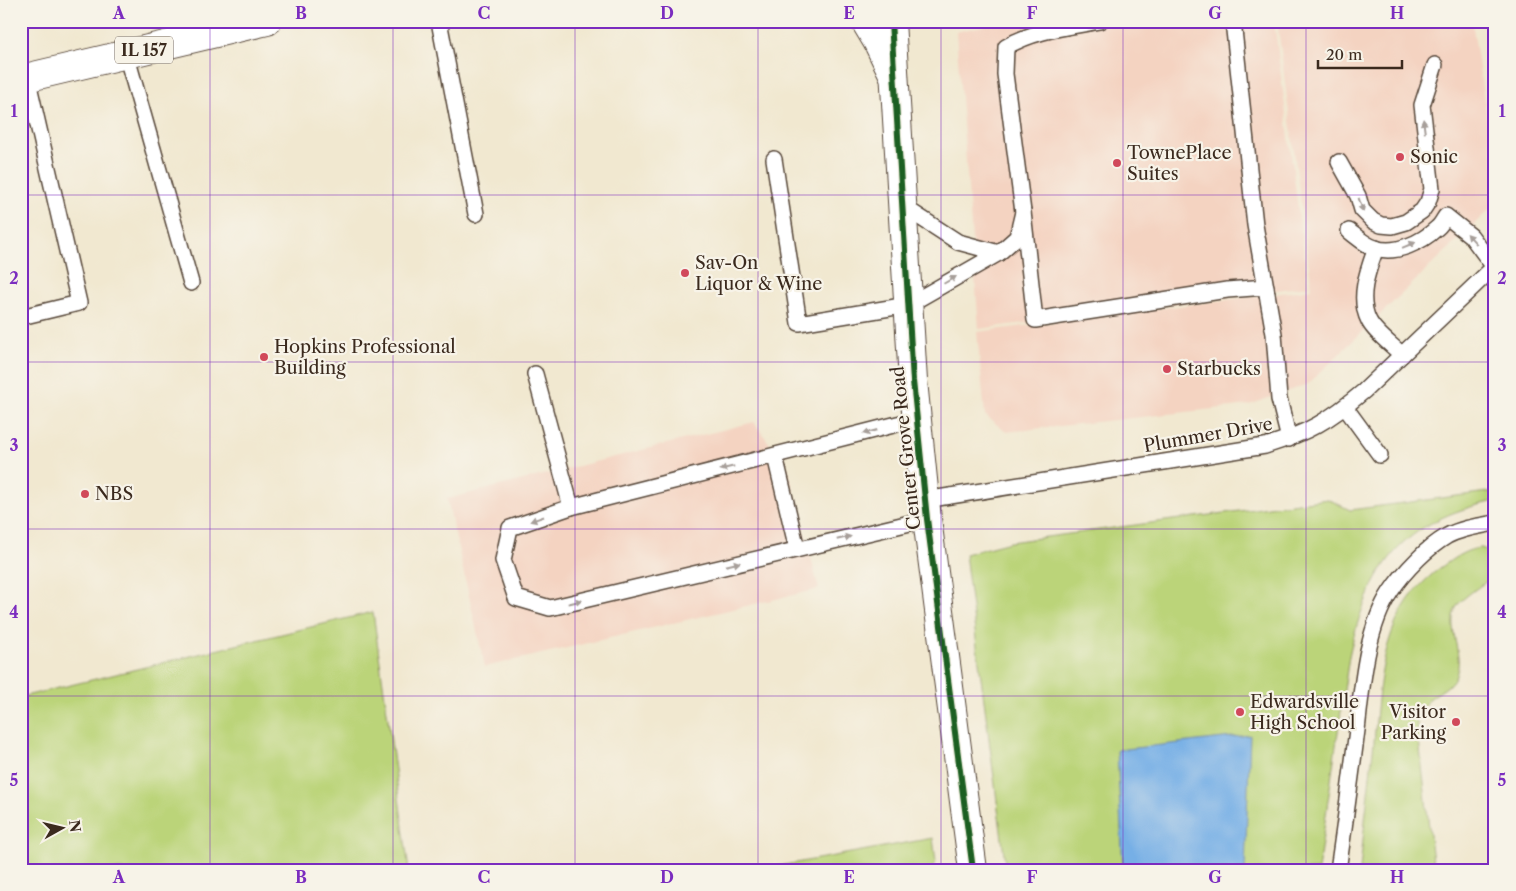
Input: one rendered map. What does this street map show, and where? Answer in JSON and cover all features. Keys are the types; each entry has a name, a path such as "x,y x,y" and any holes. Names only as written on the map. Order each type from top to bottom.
{"street":[{"name":"IL 157","path":"24,78 267,21"},
{"path":"865,21 877,40 894,76"},
{"name":"Center Grove Road","path":"891,21 901,205 917,419 926,509 973,870"}],"lane":[{"path":"439,21 476,214"},
{"path":"1100,21 1037,33 1006,47 1005,74 1024,212 1035,320 1227,290 1266,287"},
{"path":"1233,21 1256,225 1274,334 1280,399 1289,439"},
{"path":"126,54 190,283"},
{"path":"1340,162 1358,196 1362,210 1373,221 1381,225 1392,226 1406,222 1422,211 1428,202 1432,189 1422,105 1435,65"},
{"path":"21,317 79,303 24,78"},
{"path":"774,159 799,323 908,305 999,253 1017,237 1024,212"},
{"path":"901,205 958,242 999,253"},
{"path":"1349,231 1376,248 1406,247 1438,228 1446,216 1471,236 1494,266"},
{"path":"1376,248 1367,274 1364,298 1365,310 1370,323 1402,355"},
{"name":"Plummer Drive","path":"571,507 510,528 503,560 516,598 550,608 797,549 926,509 1265,446 1289,439 1318,426 1345,407 1494,266"},
{"path":"535,374 571,507 917,419"},
{"path":"1345,407 1380,455"},
{"path":"775,456 797,549"},
{"path":"1338,870 1370,641 1382,607 1400,578 1416,560 1434,545 1460,531 1495,522"}],"shaded area":[{"path":"1004,21 1274,21 1308,286 979,329 956,32"},
{"path":"1277,21 1472,21 1495,171 1495,204 1308,384 1249,405 1006,432 985,415 977,332 1312,289"},
{"path":"754,422 788,469 819,589 485,667 447,499"}],"green space":[{"name":"Edwardsville High School","path":"1495,491 1495,501 1463,509 1436,521 1413,535 1395,552 1379,573 1367,597 1349,656 1318,870 1006,870 965,554 1010,542 1328,499 1350,510"},
{"path":"1481,548 1493,556 1496,564 1494,573 1491,578 1460,602 1455,610 1453,629 1458,668 1455,677 1448,686 1426,703 1420,712 1417,723 1434,870 1360,870 1379,694 1384,661 1393,631 1408,600 1426,580 1459,555"},
{"path":"373,612 409,870 21,870 21,697"},
{"path":"933,838 936,862 930,870 757,870"}],"water":[{"path":"1250,735 1245,870 1123,870 1117,750"}],"cycle path":[{"path":"891,21 913,381 927,519 973,870"}],"place":[{"name":"Sonic","path":"1400,157"},
{"name":"TownePlace Suites","path":"1117,163"},
{"name":"Sav-On Liquor & Wine","path":"685,273"},
{"name":"Hopkins Professional Building","path":"264,357"},
{"name":"Starbucks","path":"1167,369"},
{"name":"NBS","path":"85,494"},
{"name":"Edwardsville High School","path":"1240,712"},
{"name":"Visitor Parking","path":"1456,722"}]}
